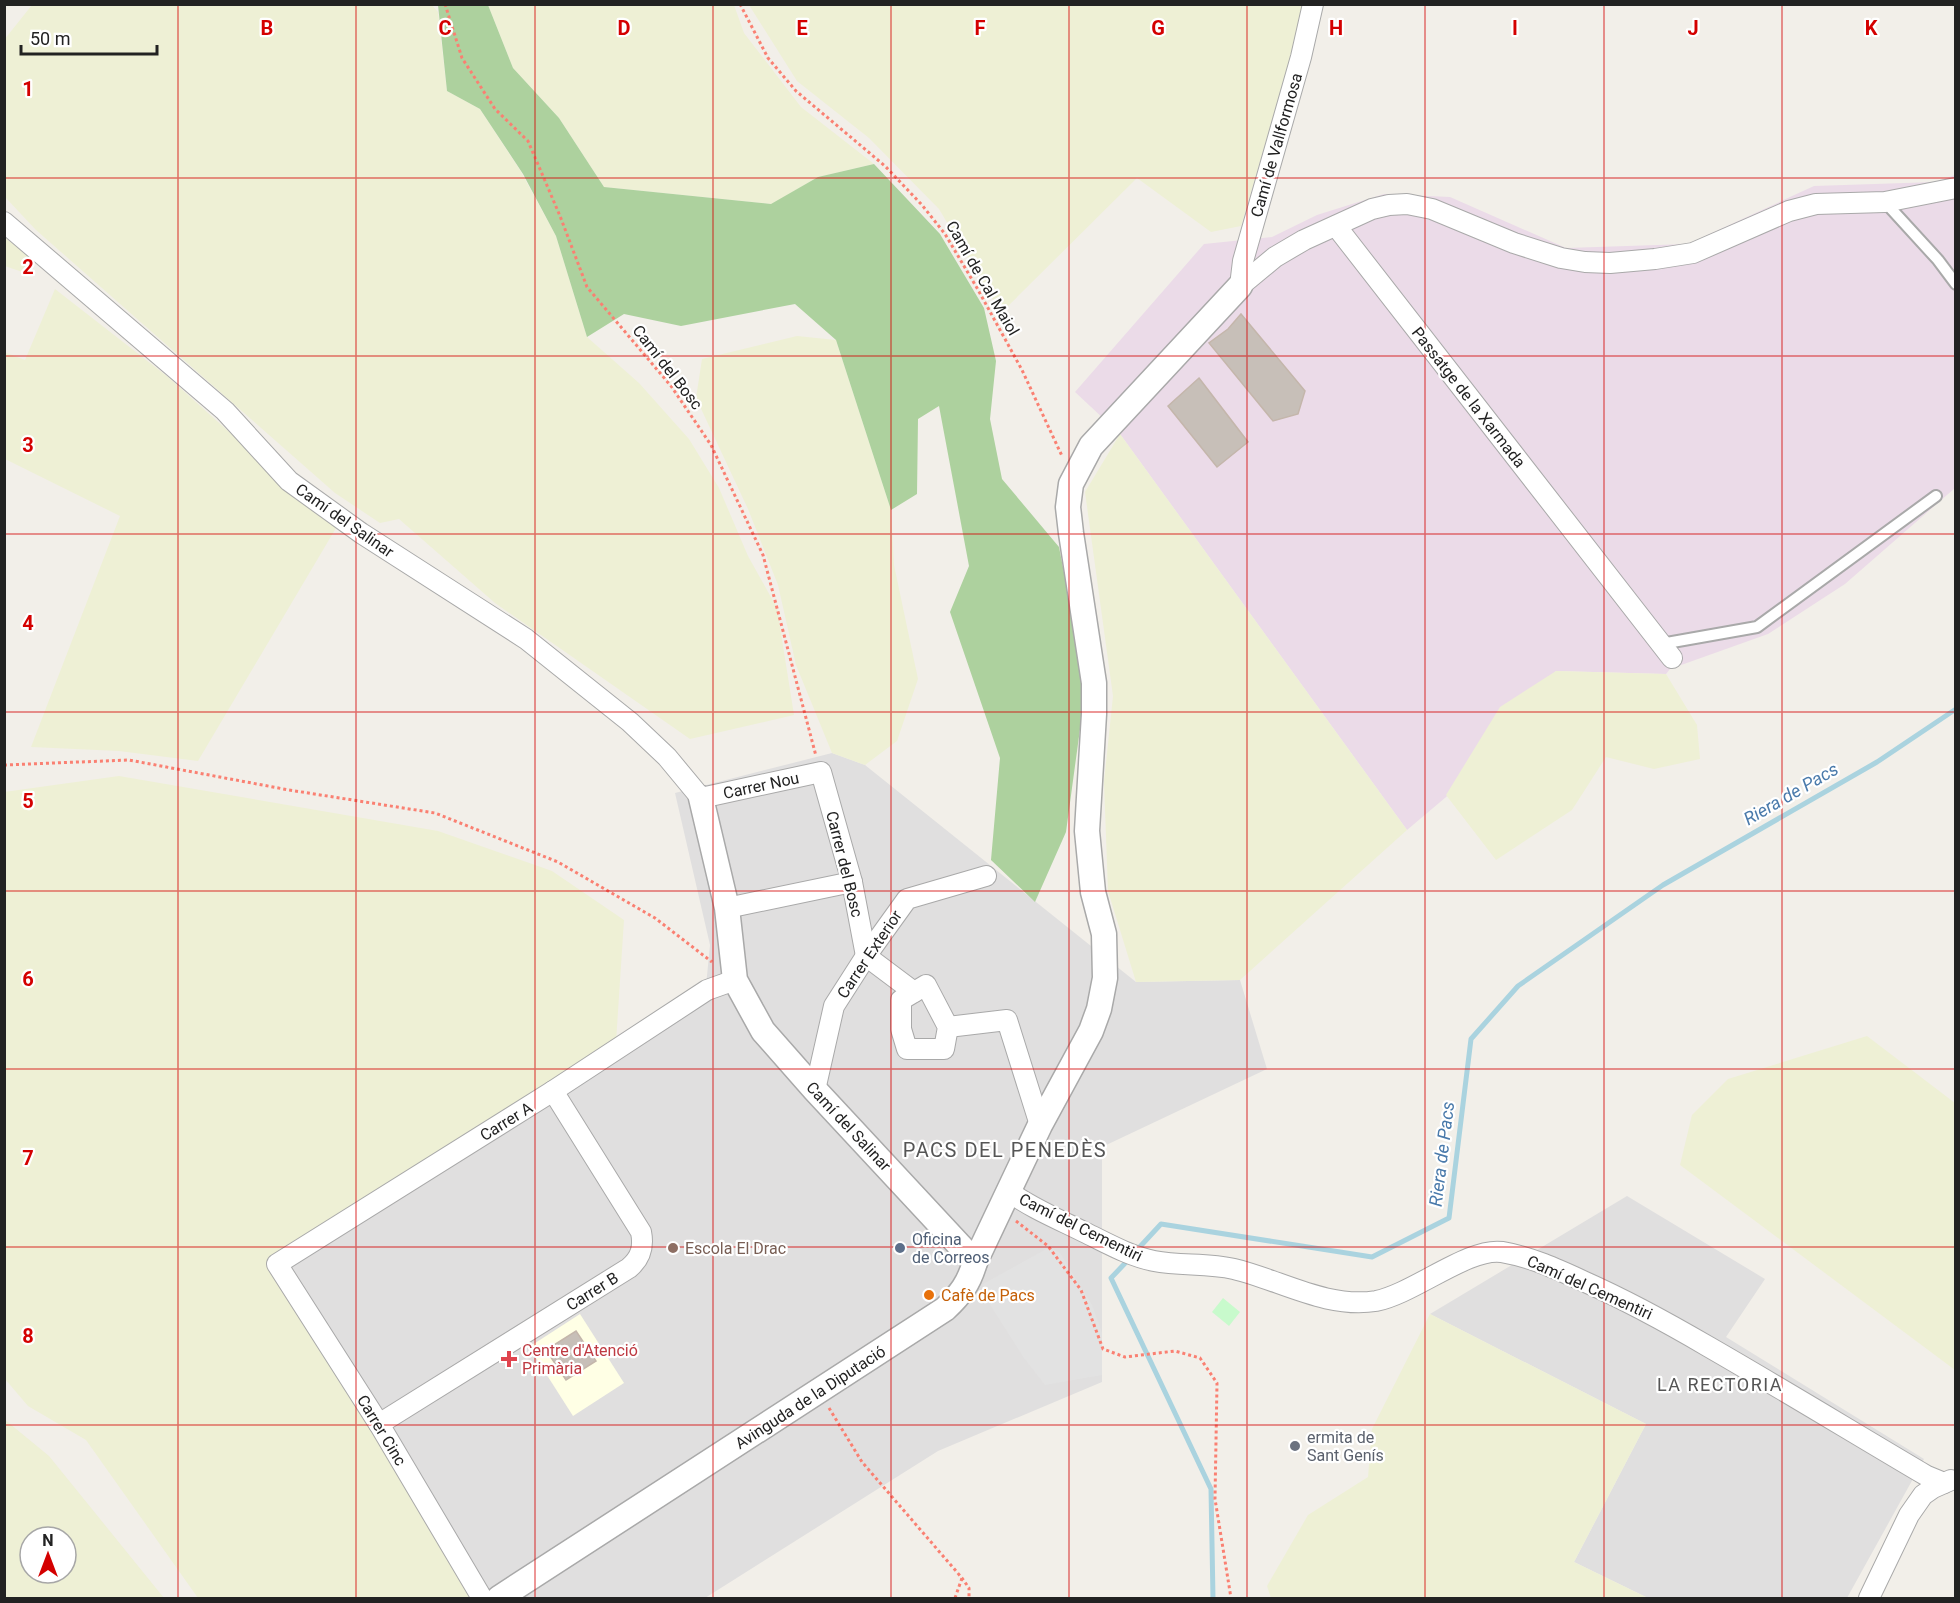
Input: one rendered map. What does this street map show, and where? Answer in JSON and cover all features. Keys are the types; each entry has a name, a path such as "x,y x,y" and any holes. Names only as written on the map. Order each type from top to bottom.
{"street":[{"name":"Camí de Vallformosa","path":"1240,286 1243,261 1301,57 1313,4"},
{"path":"1071,484 1091,446 1240,286 1275,257 1304,240 1372,209 1407,204 1432,209 1514,243 1562,258 1610,263 1693,253 1789,211 1816,204 1886,202 1956,188"},
{"name":"Camí del Salinar","path":"4,222 225,411 289,481 361,533 526,639 630,722 667,757 701,798"},
{"name":"Passatge de la Xarmada","path":"1336,226 1666,651"},
{"name":"Avinguda de la Diputació","path":"499,1599 945,1309 969,1281 975,1262 1040,1125 1091,1031 1099,1009 1105,978 1104,934 1093,892 1087,831 1094,683 1071,533 1068,507 1071,484"},
{"name":"Carrer Nou","path":"701,798 821,772"},
{"name":"Carrer del Bosc","path":"821,772 852,882 866,956"},
{"path":"701,798 727,908 735,980"},
{"name":"Carrer Exterior","path":"815,1090 834,1006 907,899 986,876"},
{"path":"727,908 852,882"},
{"path":"866,956 914,992"},
{"name":"Camí del Salinar","path":"735,980 763,1031 975,1262"},
{"name":"Carrer A","path":"277,1264 553,1091 707,990 735,980"},
{"path":"926,985 948,1027 944,1049 907,1049 901,1029 901,1000 926,985"},
{"path":"948,1027 1007,1020 1040,1125"},
{"name":"Carrer B","path":"379,1424 636,1262 643,1242 641,1232 553,1091"},
{"name":"Camí del Cementiri","path":"1004,1200 1025,1203 1134,1256 1181,1265 1210,1265 1235,1269 1310,1295 1353,1302 1376,1301 1396,1295 1481,1253 1500,1252 1521,1256 1554,1267 1671,1324 1927,1476 1950,1480"},
{"name":"Carrer Cinc","path":"277,1264 379,1424 482,1599"},
{"path":"1869,1599 1909,1515 1923,1495 1950,1480"}],"lane":[{"path":"1886,202 1938,260 1956,284"},
{"path":"1666,651 1757,627 1935,496"}],"path":[{"name":"Camí del Bosc","path":"445,4 462,58 495,109 528,141 587,287 672,386 711,444 763,555 821,772"},
{"name":"Camí de Cal Maiol","path":"740,4 768,58 796,91 885,166 922,205 945,234 1022,370 1060,448 1071,484"},
{"path":"4,765 129,760 289,790 435,813 558,862 655,918 735,980"},
{"path":"1004,1200 1048,1246 1081,1290 1103,1349 1125,1357 1175,1351 1200,1358 1217,1383 1215,1499 1231,1599"},
{"path":"819,1392 862,1462 962,1578 969,1588 969,1599"},
{"path":"955,1599 962,1578"}],"shaded area":[{"path":"32,5 432,5 438,12 447,91 480,109 520,170 556,236 587,337 639,383 689,439 719,488 748,556 777,608 794,715 690,739 495,603 399,519 380,523 335,493 36,230 5,197 4,40"},
{"path":"488,5 734,5 744,33 801,107 874,164 818,177 772,204 604,187 559,118 513,68"},
{"path":"749,5 1306,5 1241,226 1211,232 1137,178 1001,313 939,209 869,138 797,81"},
{"path":"1955,175 1955,488 1845,584 1768,634 1670,669 1666,674 1556,671 1452,792 1407,830 1120,434 1075,392 1204,244 1272,237 1317,215 1384,194 1450,197 1566,248 1688,244 1814,186 1935,182"},
{"path":"4,237 36,262 25,273 5,266"},
{"path":"55,289 168,377 336,528 198,761 119,751 31,747 120,516 5,459 4,352 25,360"},
{"path":"797,336 836,340 891,510 894,565 918,679 897,741 865,765 832,753 796,665 778,585 748,509 696,398 702,359"},
{"path":"1120,434 1407,830 1240,980 1136,982 1108,891 1104,782 1113,696 1085,492"},
{"path":"1556,671 1666,674 1697,725 1700,759 1654,769 1606,757 1572,810 1496,860 1446,795 1500,707"},
{"path":"832,753 865,765 1136,982 1240,980 1267,1069 1102,1147 1102,1382 938,1451 705,1598 491,1598 266,1262 706,986 710,945 675,793"},
{"path":"119,776 438,831 552,871 624,920 616,1042 267,1262 277,1264 487,1598 198,1598 86,1440 28,1406 5,1379 4,792"},
{"path":"1867,1036 1955,1103 1955,1370 1680,1165 1692,1115 1728,1079"},
{"path":"1627,1196 1765,1279 1726,1337 1924,1459 1847,1598 1648,1598 1574,1562 1646,1424 1430,1314"},
{"path":"1050,1247 1060,1253 1092,1305 1102,1333 1102,1375 1045,1385 1024,1358 982,1292 983,1284"},
{"path":"580,1314 624,1383 573,1416 529,1347"},
{"path":"1430,1314 1646,1424 1574,1562 1648,1598 1271,1598 1267,1586 1308,1515 1368,1477 1372,1429"},
{"path":"4,1419 49,1456 164,1598 5,1598"}],"green space":[{"path":"438,5 488,5 513,68 559,118 604,187 771,204 818,177 874,164 940,234 984,308 996,361 990,419 1002,479 1059,547 1086,685 1066,832 1035,902 991,860 1000,758 950,612 969,566 939,406 918,419 917,494 891,510 836,340 795,304 681,326 624,314 587,337 556,236 523,174 480,109 447,91"},
{"path":"1223,1298 1240,1312 1229,1326 1212,1312"}],"building":[{"path":"1241,314 1305,391 1298,414 1273,421 1209,343 1228,329"},
{"path":"1199,378 1248,442 1217,467 1168,406"},
{"path":"576,1331 596,1361 566,1380 546,1350"}],"waterway":[{"name":"Riera de Pacs","path":"1136,1251 1161,1224 1372,1257 1449,1218 1471,1039 1518,986 1663,885 1877,762 1956,709"},
{"name":"Riera de Pacs","path":"1130,1258 1111,1278 1211,1489 1213,1598"}],"place":[{"name":"Escola El Drac","path":"673,1248"},
{"name":"Oficina de Correos","path":"900,1248"},
{"name":"Cafè de Pacs","path":"929,1295"},
{"name":"Centre d'Atenció Primària","path":"509,1359"},
{"name":"ermita de Sant Genís","path":"1295,1446"}],"district":[{"name":"PACS DEL PENEDÈS","path":"1005,1150"},
{"name":"LA RECTORIA","path":"1720,1385"}]}
